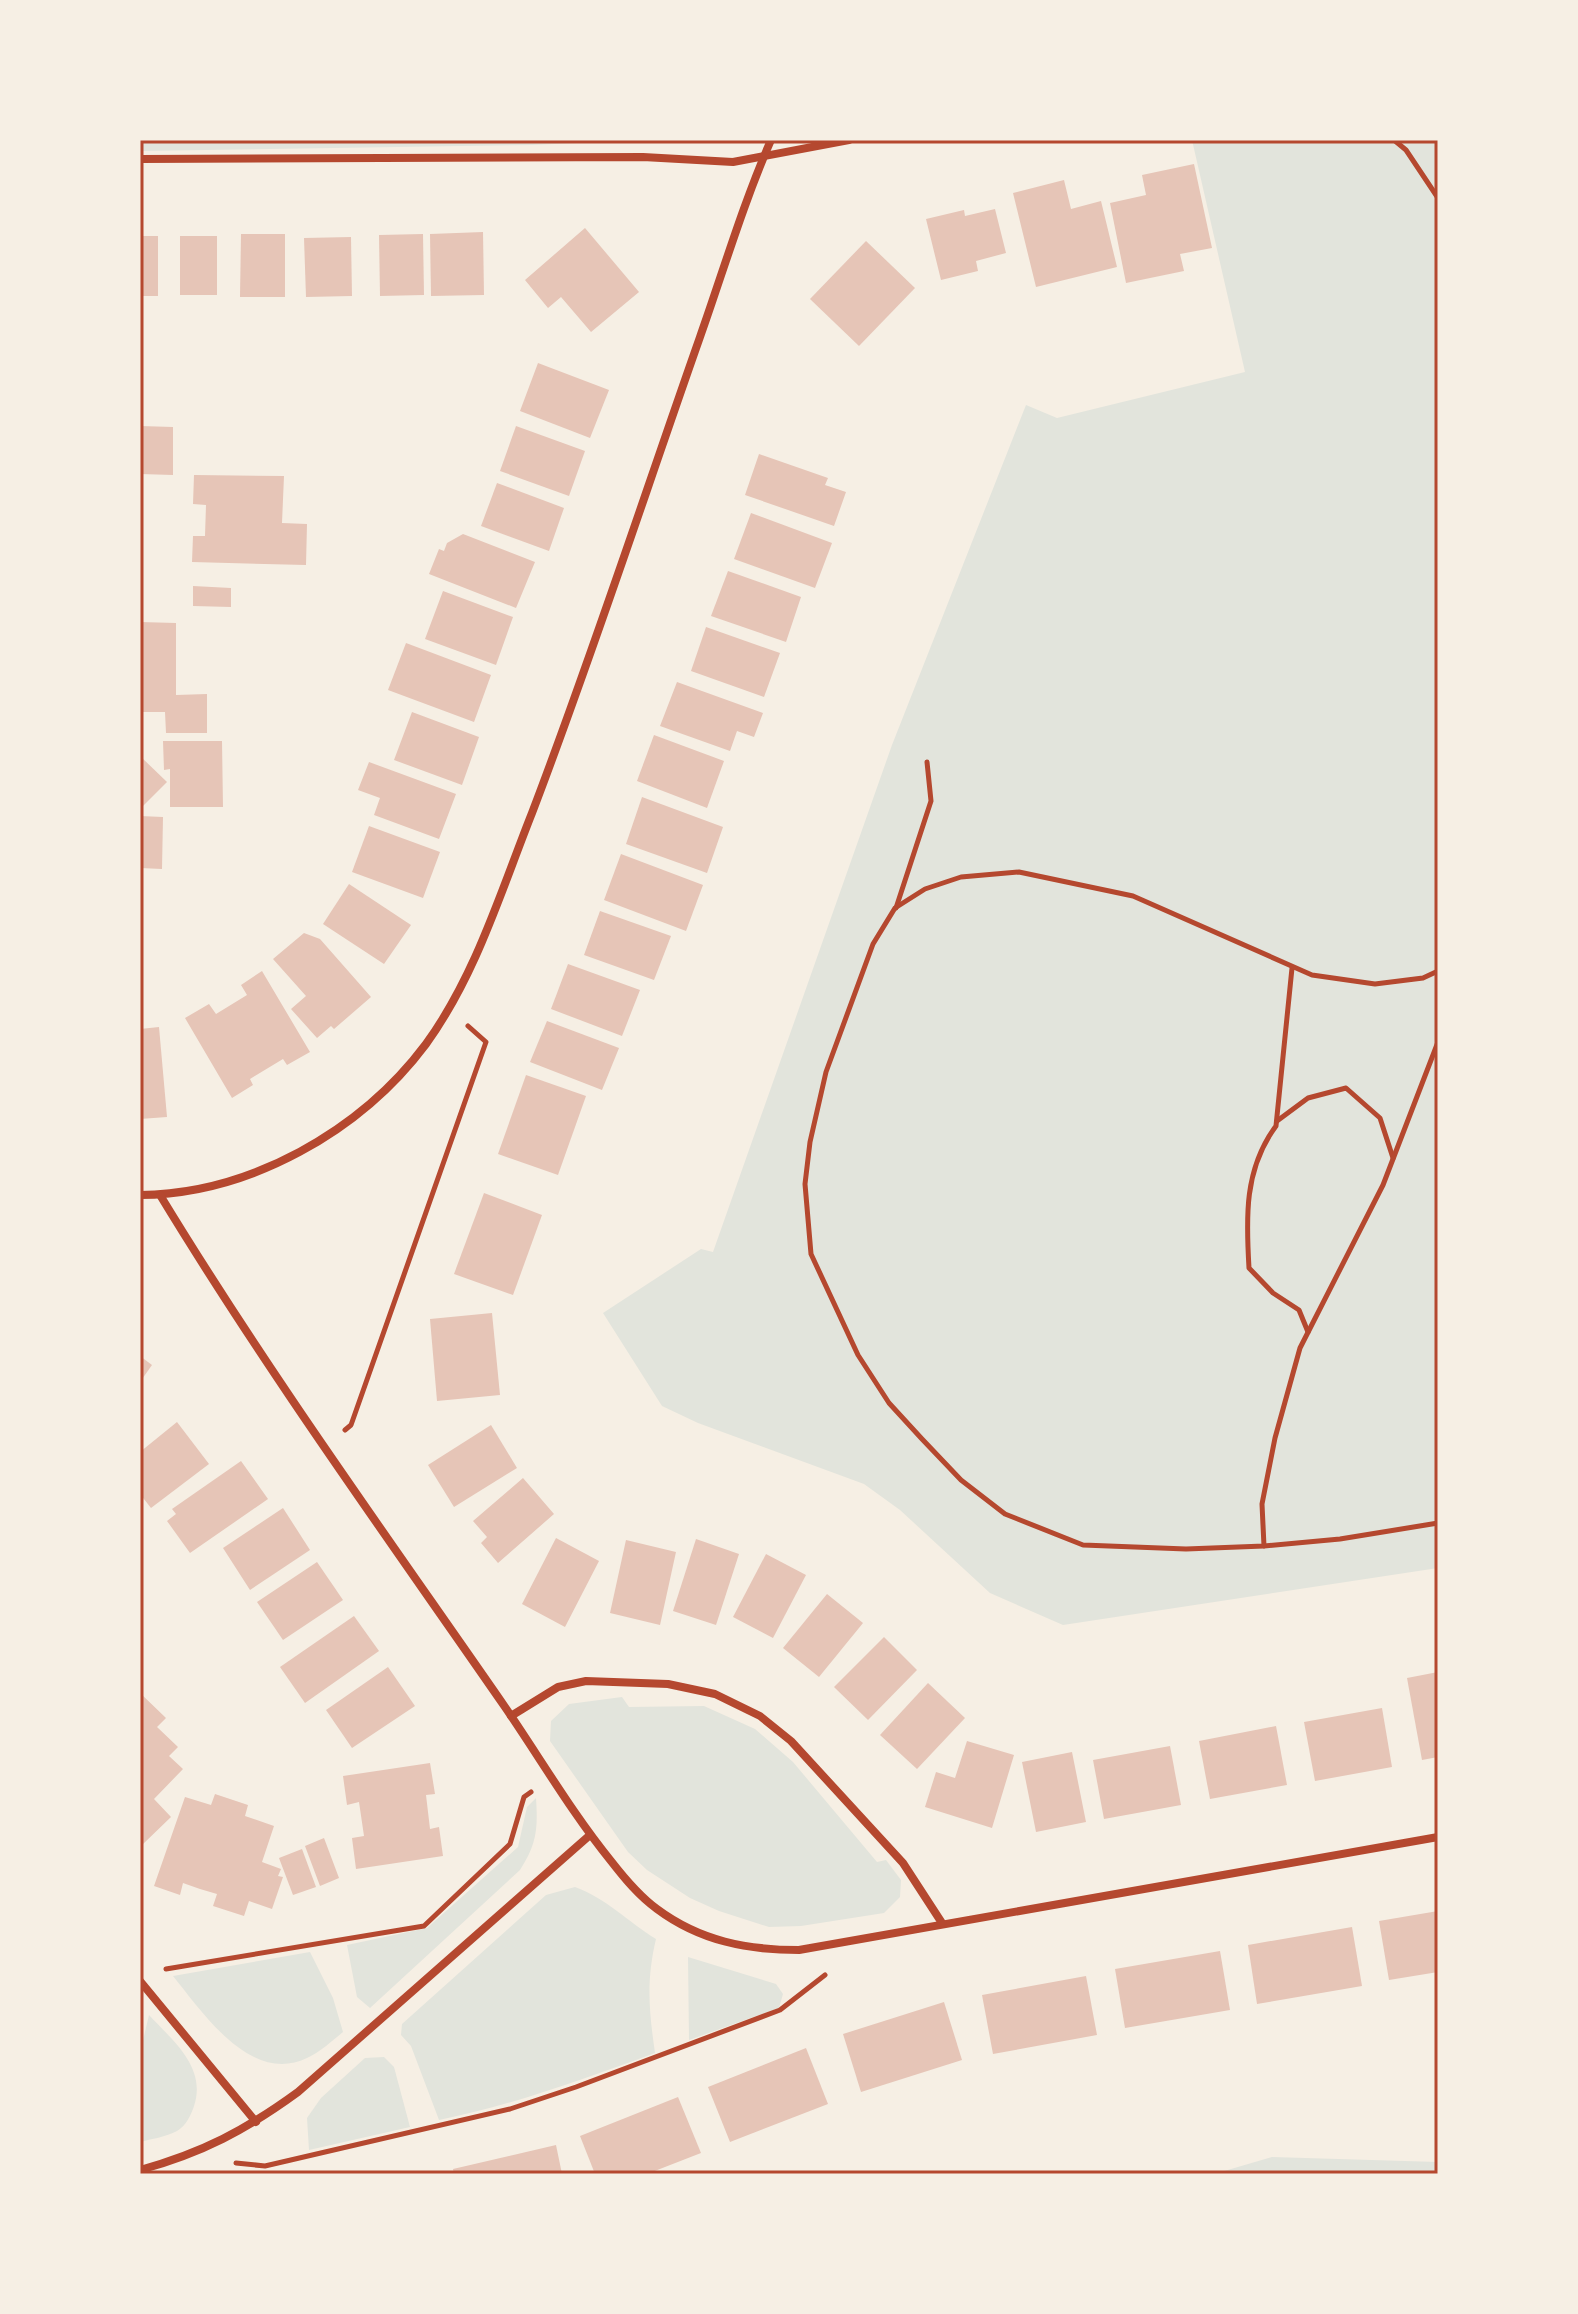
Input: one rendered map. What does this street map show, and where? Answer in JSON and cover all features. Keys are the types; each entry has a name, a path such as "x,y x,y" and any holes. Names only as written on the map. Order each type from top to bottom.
{"street":[{"path":"140,1195 160,1195 204,1187 247,1175 288,1158 327,1136 396,1079 449,1010 477,952 549,769 771,140"},
{"path":"140,159 643,157 733,162 849,140"},
{"path":"160,1195 226,1303 590,1835 634,1889 680,1924 709,1938 738,1946 799,1950 1438,1837"},
{"path":"511,1716 558,1687 586,1681 668,1684 715,1694 760,1716 791,1741 903,1863 942,1923"},
{"path":"140,2170 183,2158 256,2122 298,2092 590,1835"},
{"path":"140,1981 256,2122"}],"path":[{"path":"1394,140 1406,150 1438,198"},
{"path":"927,762 931,801 895,908 873,944 826,1072 810,1142 805,1184 811,1254 858,1355 889,1403 961,1480 1005,1514 1083,1545 1186,1549 1264,1546 1340,1539 1438,1523"},
{"path":"895,908 925,889 961,877 1019,872 1133,896 1312,975 1375,984 1423,978 1438,971"},
{"path":"1292,968 1276,1122 1255,1166 1247,1198 1249,1268 1273,1293 1299,1310 1308,1332"},
{"path":"324,1445 351,1425 486,1042 449,1010"},
{"path":"1264,1546 1262,1504 1275,1438 1300,1348 1383,1185 1438,1042"},
{"path":"1276,1122 1308,1098 1346,1088 1380,1118 1393,1158"},
{"path":"156,1971 424,1926 510,1844 524,1797 550,1775"},
{"path":"183,2158 265,2166 510,2109 780,2010 825,1974"}],"shaded area":[{"path":"140,140 644,140 532,145 140,151"},
{"path":"1192,140 1438,140 1438,1568 1063,1625 990,1593 900,1510 864,1484 698,1423 662,1406 603,1313 701,1249 713,1252 892,745 1026,405 1057,418 1245,372"},
{"path":"622,1697 629,1707 704,1706 755,1729 793,1762 877,1862 886,1860 901,1880 900,1897 884,1913 801,1926 769,1927 690,1898 647,1870 628,1852 550,1741 551,1721 569,1704"},
{"path":"536,1798 535,1836 520,1870 370,2008 357,1997 347,1945 427,1928 518,1847 527,1807"},
{"path":"575,1887 607,1904 656,1939 650,1996 655,2053 521,2099 439,2120 411,2046 401,2035 402,2024 546,1895"},
{"path":"310,1952 333,1998 343,2032 312,2056 286,2064 267,2062 248,2054 230,2041 173,1976"},
{"path":"688,1957 776,1984 783,1994 779,2008 689,2040"},
{"path":"149,2015 185,2055 196,2079 197,2092 191,2113 180,2129 140,2142 140,2053"},
{"path":"384,2057 394,2067 410,2127 309,2150 307,2118 321,2098 365,2058"},
{"path":"1272,2157 1438,2162 1438,2174 1214,2174"}],"building":[{"path":"1194,164 1212,248 1180,254 1184,271 1126,283 1110,203 1146,195 1142,175"},
{"path":"1064,180 1071,209 1101,201 1117,267 1036,287 1013,193"},
{"path":"995,209 1006,253 976,261 978,271 941,280 926,219 964,210 965,216"},
{"path":"585,228 639,292 591,332 561,297 548,308 525,280"},
{"path":"483,232 484,295 431,296 430,234"},
{"path":"241,234 285,234 285,297 240,297"},
{"path":"423,234 424,295 380,296 379,235"},
{"path":"140,236 158,236 158,296 140,296"},
{"path":"180,236 217,236 217,295 180,295"},
{"path":"351,237 352,296 306,297 304,238"},
{"path":"866,241 915,288 859,346 810,299"},
{"path":"538,363 609,390 590,438 520,411"},
{"path":"140,426 173,427 173,475 140,474"},
{"path":"516,426 585,451 569,496 500,471"},
{"path":"759,454 828,478 825,485 846,492 834,526 745,495"},
{"path":"194,475 284,476 282,523 307,524 306,565 192,562 193,536 205,536 206,505 193,504"},
{"path":"497,483 564,508 549,551 481,526"},
{"path":"751,513 832,543 815,588 734,559"},
{"path":"463,534 535,562 516,608 429,574 439,549 444,551 447,543"},
{"path":"728,571 801,597 786,642 711,616"},
{"path":"193,586 231,588 231,607 193,606"},
{"path":"443,591 513,617 496,665 425,639"},
{"path":"140,622 176,623 176,695 207,694 207,733 166,733 165,712 140,712"},
{"path":"706,627 780,653 764,697 691,671"},
{"path":"406,643 491,675 474,722 388,690"},
{"path":"677,682 763,713 754,737 737,731 730,751 660,726"},
{"path":"412,712 479,737 462,785 394,760"},
{"path":"654,735 724,761 707,808 637,781"},
{"path":"163,741 222,741 223,807 170,807 170,769 164,770"},
{"path":"140,756 167,782 140,809"},
{"path":"369,762 456,794 439,839 374,815 380,798 358,790"},
{"path":"642,797 723,827 707,873 626,844"},
{"path":"140,816 163,817 162,869 140,868"},
{"path":"369,826 440,852 423,898 352,872"},
{"path":"621,854 703,885 686,931 604,900"},
{"path":"349,884 411,925 384,964 323,924"},
{"path":"600,911 671,936 654,980 584,955"},
{"path":"304,933 320,939 371,997 334,1029 331,1026 317,1038 291,1009 306,996 273,959"},
{"path":"568,964 640,990 622,1036 551,1009"},
{"path":"262,971 310,1052 287,1065 283,1059 250,1079 253,1085 232,1098 185,1018 209,1004 216,1014 247,995 241,985"},
{"path":"547,1021 619,1048 602,1090 530,1062"},
{"path":"159,1027 167,1117 140,1119 140,1029"},
{"path":"526,1075 586,1096 558,1175 498,1154"},
{"path":"484,1193 542,1215 513,1295 454,1274"},
{"path":"492,1313 500,1395 437,1401 430,1319"},
{"path":"140,1356 152,1365 140,1382"},
{"path":"177,1422 209,1464 151,1508 140,1494 140,1452"},
{"path":"491,1425 517,1468 454,1507 428,1465"},
{"path":"241,1461 268,1499 190,1553 167,1521 176,1514 172,1509"},
{"path":"523,1478 554,1514 498,1563 481,1543 487,1537 473,1521"},
{"path":"283,1508 310,1550 250,1590 223,1548"},
{"path":"556,1538 599,1561 565,1627 522,1604"},
{"path":"696,1539 739,1554 716,1625 673,1611"},
{"path":"626,1540 676,1552 660,1625 610,1613"},
{"path":"766,1554 806,1575 773,1638 733,1617"},
{"path":"317,1562 343,1600 283,1640 257,1602"},
{"path":"827,1594 863,1623 819,1677 783,1648"},
{"path":"354,1616 379,1651 305,1703 280,1667"},
{"path":"884,1637 917,1670 868,1720 834,1687"},
{"path":"388,1667 415,1706 352,1748 326,1710"},
{"path":"1438,1672 1438,1757 1422,1760 1407,1678"},
{"path":"928,1683 965,1718 917,1769 880,1735"},
{"path":"140,1693 166,1718 157,1727 178,1747 169,1756 183,1769 154,1799 171,1817 142,1845 140,1843"},
{"path":"1382,1708 1392,1767 1315,1781 1304,1722"},
{"path":"1276,1726 1287,1785 1210,1799 1199,1741"},
{"path":"967,1741 1014,1755 992,1828 925,1807 936,1772 955,1778"},
{"path":"1170,1746 1181,1805 1104,1819 1093,1760"},
{"path":"1072,1752 1086,1822 1036,1832 1022,1762"},
{"path":"430,1763 435,1794 426,1795 430,1829 439,1827 443,1856 356,1869 352,1838 364,1836 359,1802 347,1805 343,1776"},
{"path":"215,1794 248,1805 245,1816 274,1826 262,1862 281,1869 278,1876 283,1877 272,1909 249,1901 244,1916 213,1906 217,1894 183,1883 180,1895 154,1886 185,1797 211,1805"},
{"path":"324,1838 339,1878 320,1886 305,1846"},
{"path":"302,1849 316,1887 293,1895 279,1858"},
{"path":"1438,1911 1438,1972 1389,1980 1379,1921"},
{"path":"1352,1927 1362,1986 1257,2004 1248,1945"},
{"path":"1220,1951 1230,2010 1125,2028 1115,1969"},
{"path":"1086,1976 1097,2035 993,2054 982,1995"},
{"path":"944,2002 962,2060 861,2092 843,2034"},
{"path":"806,2048 828,2104 730,2142 708,2087"},
{"path":"678,2097 701,2153 647,2174 595,2174 580,2136"},
{"path":"556,2145 562,2174 454,2174 453,2169"}]}
